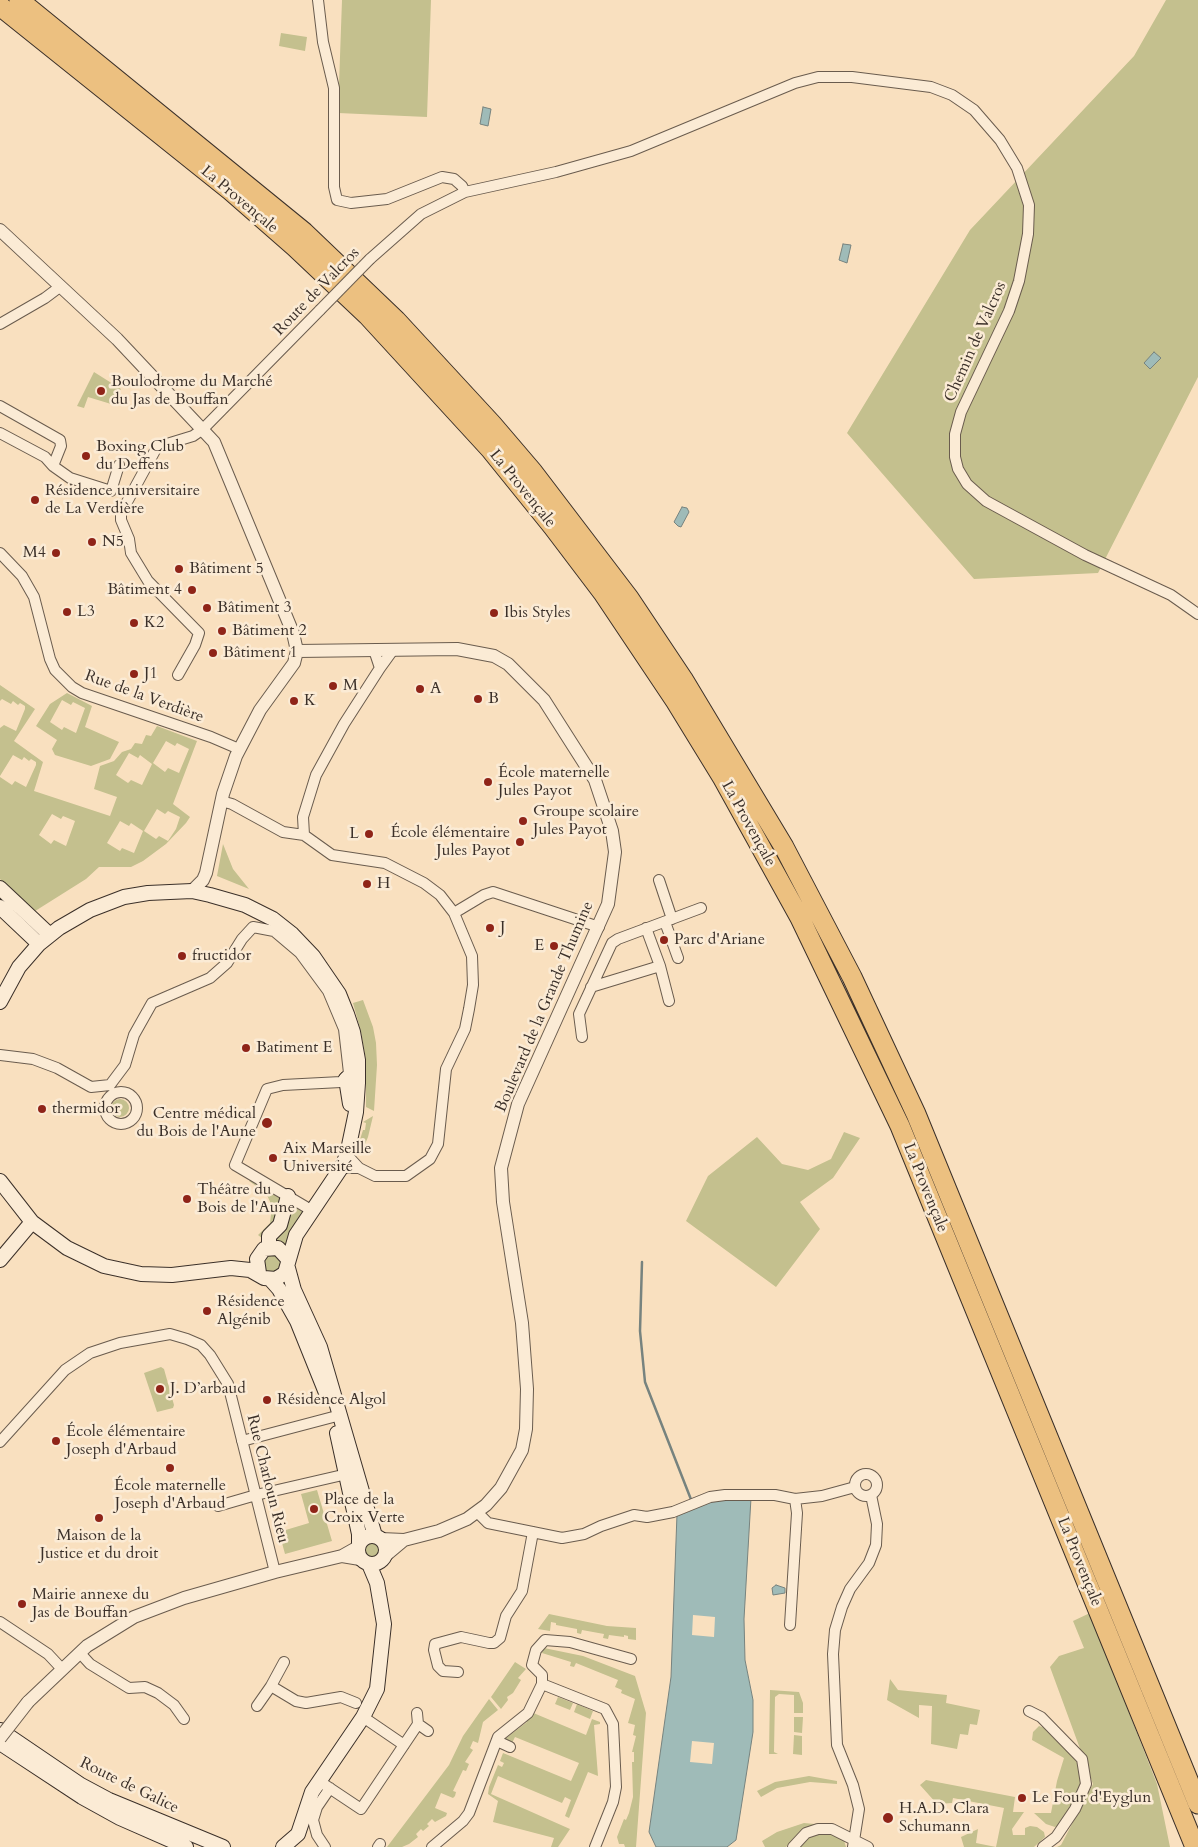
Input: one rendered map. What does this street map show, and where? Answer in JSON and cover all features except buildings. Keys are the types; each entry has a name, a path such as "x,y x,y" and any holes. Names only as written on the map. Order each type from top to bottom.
{"highway":[{"name":"La Provençale","path":"19,0 304,232 396,320 533,472 629,598 678,671 784,847 852,977 916,1114 1198,1804"},
{"name":"La Provençale","path":"0,6 202,168 295,247 366,315 490,449 603,593 676,702 722,777 800,918 900,1126 1195,1847"},
{"path":"0,16 202,168"}],"main road":[{"path":"0,888 50,934"},
{"path":"0,1002 19,967 39,944 50,934 90,910 113,901 148,893 192,891 250,907 283,926 313,956 339,994 353,1032 358,1060 357,1097 348,1150 341,1168 296,1235 282,1277 265,1277 231,1268 172,1275 129,1272 83,1257 60,1244 32,1222 0,1181"},
{"path":"0,907 39,944"},
{"path":"343,1080 350,1101 348,1150"},
{"path":"269,1247 269,1236 280,1225 288,1196"},
{"path":"0,1260 32,1222"},
{"path":"283,1847 299,1841 312,1792 325,1784 377,1689 384,1624 377,1583 361,1553 347,1474 333,1417 297,1321 279,1288 256,1268 257,1258 261,1252 269,1247 283,1251 288,1263 294,1290 320,1347 378,1537 386,1547 377,1583"},
{"path":"361,1553 363,1538 378,1537"},
{"path":"361,1553 374,1564 384,1557"},
{"name":"Route de Galice","path":"0,1730 95,1792 166,1825 223,1847"},
{"name":"Route de Galice","path":"0,1743 82,1797 120,1818 186,1847"}],"street":[{"path":"318,0 322,42 334,88 334,187 337,200 351,203 387,199 442,177 454,179 462,186 465,192"},
{"name":"Chemin de Valcros","path":"745,105 802,81 818,77 852,78 931,87 952,95 986,121 1000,140 1025,189 1029,205 1028,234 1019,281 1009,310 961,412 955,434 955,457 958,469 967,484 986,500 1085,555 1171,595 1198,614"},
{"name":"Route de Valcros","path":"204,429 370,258 421,214 465,192 556,172 631,151 745,105"},
{"path":"0,230 117,340 204,429 214,442 291,627 297,651 294,663 260,710 239,749 221,801 206,873 203,880 192,891"},
{"path":"0,324 45,298 61,286"},
{"path":"0,406 60,440 61,446 53,466"},
{"path":"178,675 196,646 199,633 148,581 131,553 121,513 157,447 193,436 204,429"},
{"path":"0,433 45,457 53,466 70,478 112,491 119,465"},
{"name":"Rue de la Verdière","path":"0,553 22,576 34,597 50,659 55,670 72,687 82,693 216,739 239,749"},
{"name":"Boulevard de la Grande Thumine","path":"297,651 457,649 494,656 520,674 544,700 595,780 612,831 615,852 608,904 518,1104 501,1168 503,1202 522,1323 527,1389 526,1429 522,1450 506,1480 495,1495 477,1512 439,1531 404,1540 378,1537"},
{"path":"374,650 380,668"},
{"path":"304,835 304,817 316,775 344,724 393,650"},
{"path":"221,801 232,804 283,832 304,835 332,855 350,859 366,859 392,866 424,883 440,895 454,912 472,956 473,985 465,1029 446,1069 438,1144 430,1159 406,1176 375,1176 359,1168 341,1168"},
{"path":"206,873 210,895"},
{"path":"659,880 678,958"},
{"path":"454,912 493,892 599,927"},
{"path":"582,1037 579,1014 612,943 618,939 701,908"},
{"path":"0,1055 33,1059 57,1068 91,1087 111,1090 125,1065 134,1035 152,1003 210,978 227,963 242,939 253,928 274,932 284,938 318,975 334,1004 344,1029 350,1069 343,1080 283,1085 267,1089 235,1165 311,1210"},
{"path":"646,928 660,966 669,1001"},
{"path":"591,988 660,966"},
{"path":"348,1150 359,1168"},
{"name":"Rue Charloun Rieu","path":"0,1442 75,1361 90,1353 120,1343 170,1334 201,1346 217,1365 228,1384 275,1572"},
{"path":"242,1441 333,1417"},
{"path":"218,1506 256,1495 347,1474"},
{"path":"855,1487 858,1477 862,1474 871,1475 877,1482 877,1488 871,1495"},
{"path":"477,1512 488,1524 562,1538 584,1534 634,1515 647,1517 677,1511 709,1498 726,1495 775,1495 796,1499 822,1496 855,1487"},
{"path":"855,1487 860,1494 871,1495"},
{"path":"854,1844 859,1809 853,1785 838,1745 833,1654 835,1630 842,1607 850,1589 868,1563 876,1544 877,1524 871,1495"},
{"path":"790,1625 797,1513 796,1499"},
{"path":"458,1672 443,1671 438,1666 434,1650 435,1644 461,1637 489,1643 494,1643 500,1638 506,1616 522,1591 533,1532"},
{"name":"Boulevard de la Grande Thumine","path":"384,1557 404,1540"},
{"path":"0,1738 28,1702 62,1669 80,1653 134,1616 184,1598 275,1572 361,1553"},
{"path":"0,1622 42,1650 62,1669"},
{"path":"432,1847 463,1821 469,1813 498,1737 528,1713 542,1684 542,1675 532,1665 536,1650 545,1640 570,1642 631,1659"},
{"path":"80,1653 90,1664 129,1688 145,1687 158,1693 174,1705 184,1720"},
{"path":"257,1706 284,1662"},
{"path":"542,1684 605,1709 610,1715 613,1724 616,1787 613,1802 595,1847"},
{"path":"271,1686 296,1701 306,1703 341,1697 356,1703"},
{"path":"1029,1711 1041,1717 1082,1759 1086,1784 1075,1809 1056,1838 1043,1847"},
{"path":"325,1847 317,1835 313,1820 325,1784 361,1808 418,1724 417,1713"},
{"path":"363,1717 404,1746"},
{"path":"418,1724 428,1731"},
{"path":"497,1741 510,1747"},
{"path":"793,1847 806,1833 818,1829 832,1829 854,1844 868,1847"}],"shaded area":[{"path":"342,0 431,0 427,117 338,113"},
{"path":"1166,0 1198,0 1198,377 1098,573 974,579 847,433 970,230 1134,56"},
{"path":"281,33 307,37 305,51 279,46"},
{"name":"Boulodrome du Marché du Jas de Bouffan","path":"94,372 121,389 111,404 88,397 84,408 77,406"},
{"path":"0,685 35,709 14,741 43,762 34,791 110,816 117,797 94,789 100,766 114,761 122,752 131,749 135,743 142,744 146,735 151,736 157,726 197,741 173,804 190,817 166,844 143,861 131,867 99,867 86,879 32,913 0,879 0,777 12,785 15,781 26,787 36,762 31,759 29,761 24,757 22,760 13,755 0,776 0,728 4,725 16,731 25,706 20,703 18,705 13,701 11,704 2,699 0,701","holes":["166,741 175,746 177,743 189,749 179,773 168,768 165,772 153,763","129,753 138,758 137,760 140,755 152,764 142,785 131,780 128,783 116,775","157,809 165,814 168,811 180,817 176,829 168,841 159,836 156,839 144,831","52,814 61,819 63,816 75,821 66,846 54,840 51,844 39,835","120,821 129,826 131,823 143,831 134,853 122,848 120,851 107,843"]},
{"path":"67,693 92,706 85,727 119,742 110,759 91,766 55,755 52,749 57,740 36,726 50,704","holes":["62,700 71,705 73,702 85,708 76,733 64,727 62,730 50,722"]},
{"path":"223,844 233,869 249,889 217,876"},
{"path":"363,1000 373,1027 376,1043 377,1065 374,1111 366,1107 366,1060 353,1003"},
{"path":"120,1099 126,1102 129,1108 126,1114 120,1117 114,1114 111,1108 114,1102"},
{"path":"373,1116 368,1137 360,1156 358,1146 366,1123 363,1122"},
{"path":"844,1132 860,1138 833,1178 800,1202 820,1229 776,1287 686,1221 708,1176 757,1137 782,1164 808,1170 831,1159"},
{"path":"253,1180 283,1197 276,1222 263,1239 258,1235 270,1223 272,1206 266,1193 249,1181"},
{"path":"293,1206 305,1211 286,1247 271,1242 289,1209"},
{"path":"268,1255 276,1255 281,1260 279,1271 268,1273 263,1268 263,1260"},
{"name":"J. D’arbaud","path":"161,1367 164,1369 174,1405 173,1408 157,1412 144,1373"},
{"name":"Place de la Croix Verte","path":"317,1490 332,1541 285,1554 279,1532 309,1523 301,1494"},
{"path":"370,1541 376,1541 381,1546 379,1555 370,1557 365,1552 365,1546"},
{"path":"1090,1613 1157,1784 1170,1847 1057,1847 1061,1845 1093,1784 1050,1667 1059,1656 1084,1648 1073,1621"},
{"path":"549,1614 607,1626 636,1628 636,1640 628,1639 628,1636 624,1635 624,1637 609,1635 608,1639 603,1638 604,1634 582,1630 581,1634 577,1633 577,1629 556,1625 556,1623 551,1622 550,1631 538,1629"},
{"path":"544,1648 583,1656 635,1676 646,1713 636,1847 625,1847 624,1844 619,1844 617,1837 624,1819 626,1820 629,1813 633,1797 632,1762 634,1762 634,1752 632,1752 636,1736 633,1735 635,1725 628,1723 635,1699 621,1693 622,1690 615,1687 618,1680 576,1663 574,1667 570,1666 571,1662 542,1653"},
{"path":"515,1662 526,1669 518,1678 521,1680 513,1693 507,1697 508,1700 501,1709 491,1697"},
{"path":"890,1679 898,1690 947,1695 946,1703 980,1710 977,1725 970,1724 968,1735 960,1734 957,1749 931,1744 932,1706 919,1705 919,1718 887,1700"},
{"path":"770,1690 799,1692 803,1703 803,1713 794,1713 794,1695 779,1694 775,1697 774,1752 778,1754 769,1754"},
{"path":"558,1697 573,1703 570,1710 555,1704"},
{"path":"489,1699 498,1710 483,1722 478,1743 473,1741 470,1748 473,1750 465,1762 469,1764 466,1771 463,1770 453,1791 456,1792 455,1796 453,1798 441,1793 435,1808 447,1813 446,1816 435,1822 432,1819 427,1824 429,1826 423,1831 421,1829 416,1834 418,1837 409,1844 402,1847 387,1847 449,1765 463,1736"},
{"path":"577,1704 593,1711 590,1719 574,1712"},
{"path":"531,1712 586,1735 592,1719 600,1722 600,1724 594,1725 598,1776 588,1772 569,1818 565,1816 571,1800 565,1797 562,1803 498,1776 491,1794 570,1829 558,1847 551,1847 554,1838 493,1822 498,1801 488,1794 489,1787 498,1765 502,1767 504,1763 500,1761 503,1753 571,1781 579,1763 515,1737 512,1743 505,1739 527,1722 525,1719"},
{"path":"794,1717 803,1717 802,1733 794,1732"},
{"path":"1039,1726 1048,1729 1067,1748 1079,1766 1081,1787 1062,1824 1055,1827 1046,1824 1034,1813 1051,1813 1057,1781 1064,1758 1032,1740 1033,1732"},
{"path":"794,1735 802,1736 802,1755 793,1754"},
{"path":"809,1776 837,1781 837,1784 810,1782 777,1788 761,1797 757,1791 775,1782"},
{"path":"926,1780 1015,1797 1013,1812 1024,1812 1012,1829 1013,1835 1025,1835 1025,1828 1030,1826 1037,1827 1044,1832 1045,1837 1034,1847 996,1847 1004,1808 953,1798 952,1803 937,1804 920,1785"},
{"path":"804,1823 836,1826 805,1829 786,1847 765,1847 762,1841 777,1832"},
{"path":"978,1829 976,1843 996,1847 964,1847 961,1837"},
{"path":"830,1832 843,1837 846,1847 797,1847 809,1837 819,1833"}],"water":[{"path":"483,107 491,109 488,126 480,124"},
{"path":"843,244 851,245 847,263 839,260"},
{"path":"1154,352 1161,358 1150,369 1144,363"},
{"path":"682,507 687,508 689,512 681,527 674,522"},
{"path":"751,1498 744,1619 745,1660 753,1700 753,1732 736,1840 727,1847 656,1847 649,1832 671,1677 677,1514 712,1500"},
{"path":"776,1585 785,1588 785,1593 773,1595 772,1588"}],"pier":[{"path":"693,1615 715,1617 714,1637 692,1635"},
{"path":"692,1741 714,1743 712,1764 690,1762"}],"waterway":[{"path":"642,1262 640,1331 645,1382 692,1502"}],"place":[{"name":"Boulodrome du Marché du Jas de Bouffan","path":"101,391"},
{"name":"Boxing Club du Deffens","path":"86,456"},
{"name":"Résidence universitaire de La Verdière","path":"35,500"},
{"name":"N5","path":"92,542"},
{"name":"M4","path":"56,553"},
{"name":"Bâtiment 5","path":"179,569"},
{"name":"Bâtiment 4","path":"192,590"},
{"name":"Bâtiment 3","path":"207,608"},
{"name":"L3","path":"67,612"},
{"name":"Ibis Styles","path":"494,613"},
{"name":"K2","path":"134,623"},
{"name":"Bâtiment 2","path":"222,631"},
{"name":"Bâtiment 1","path":"213,653"},
{"name":"J1","path":"134,674"},
{"name":"M","path":"333,686"},
{"name":"A","path":"420,689"},
{"name":"B","path":"478,699"},
{"name":"K","path":"294,701"},
{"name":"École maternelle Jules Payot","path":"488,782"},
{"name":"Groupe scolaire Jules Payot","path":"523,821"},
{"name":"L","path":"369,834"},
{"name":"École élémentaire Jules Payot","path":"520,842"},
{"name":"H","path":"367,884"},
{"name":"J","path":"490,928"},
{"name":"Parc d'Ariane","path":"664,940"},
{"name":"E","path":"554,946"},
{"name":"fructidor","path":"182,956"},
{"name":"Batiment E","path":"246,1048"},
{"name":"thermidor","path":"42,1109"},
{"name":"Centre médical du Bois de l'Aune","path":"267,1123"},
{"name":"Aix Marseille Université","path":"273,1158"},
{"name":"Théâtre du Bois de l'Aune","path":"187,1199"},
{"name":"Résidence Algénib","path":"207,1311"},
{"name":"J. D’arbaud","path":"160,1389"},
{"name":"Résidence Algol","path":"267,1400"},
{"name":"École élémentaire Joseph d'Arbaud","path":"56,1441"},
{"name":"École maternelle Joseph d'Arbaud","path":"170,1468"},
{"name":"Place de la Croix Verte","path":"314,1509"},
{"name":"Maison de la Justice et du droit","path":"99,1518"},
{"name":"Mairie annexe du Jas de Bouffan","path":"22,1604"},
{"name":"Le Four d'Eyglun","path":"1022,1798"},
{"name":"H.A.D. Clara Schumann","path":"888,1818"}]}
